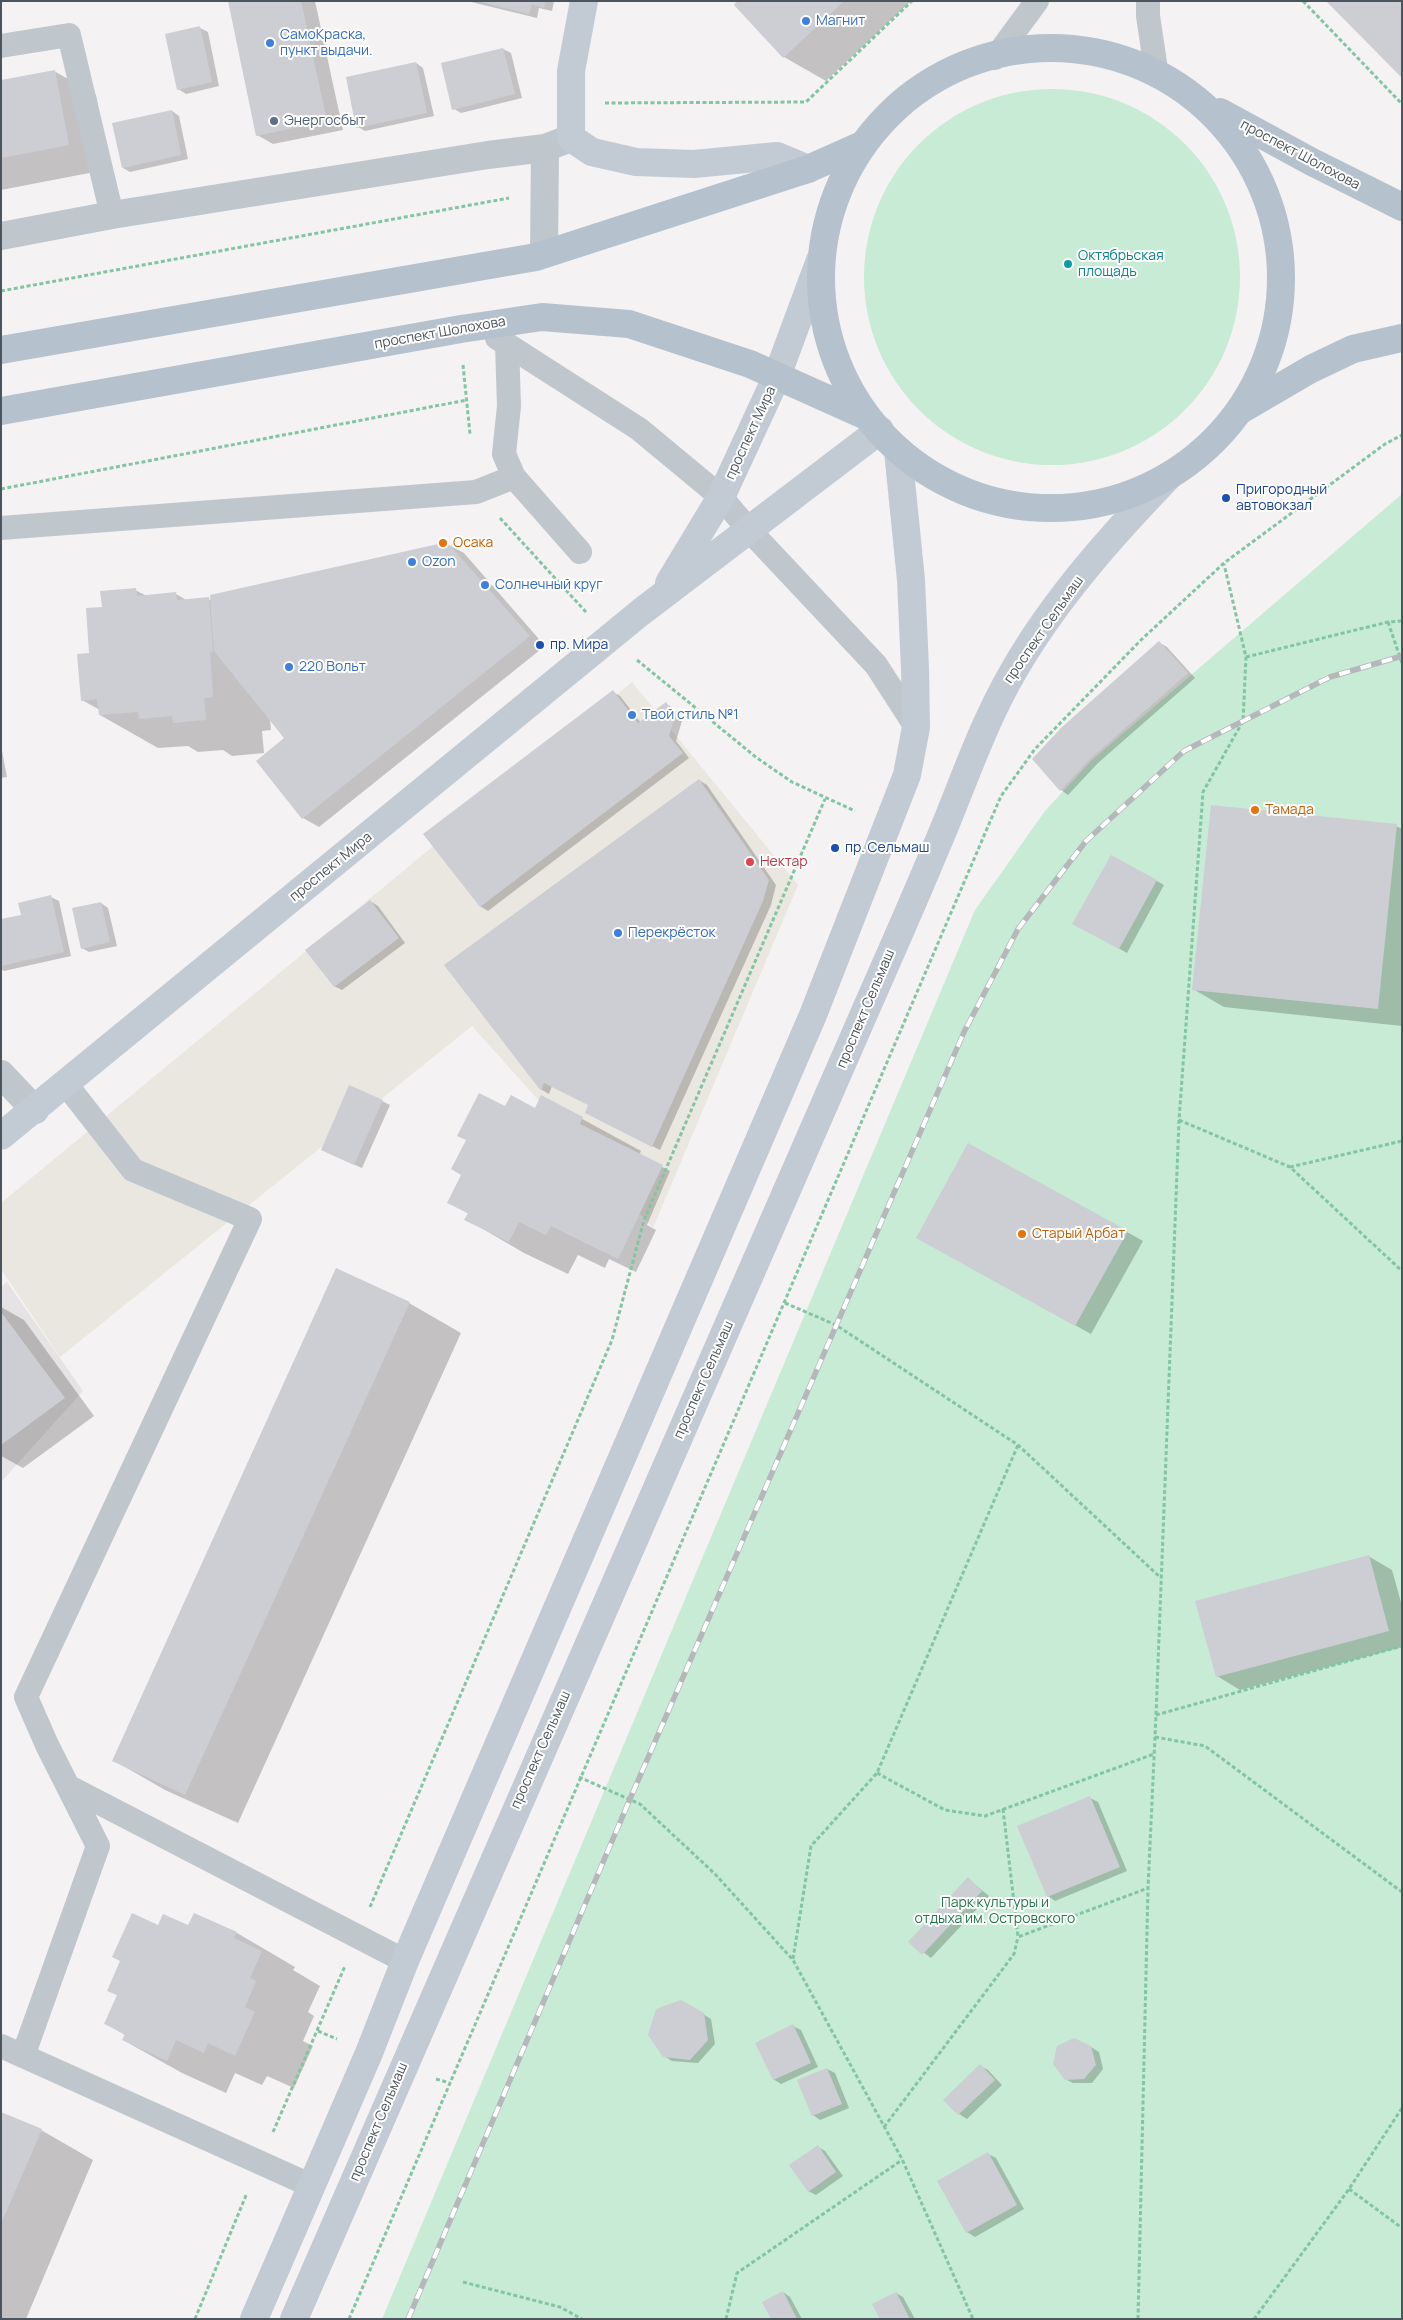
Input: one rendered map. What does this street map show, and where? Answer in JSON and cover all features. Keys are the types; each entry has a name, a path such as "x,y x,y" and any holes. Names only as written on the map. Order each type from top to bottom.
{"main road":[{"path":"584,1 571,71 571,138 592,152 636,162 694,164 777,156 808,169"},
{"path":"1240,411 1269,354 1280,304 1281,258 1260,180 1236,139 1199,101 1136,64 1085,49 1035,48 947,71 896,106 862,145 833,201 820,260 823,314 837,365 873,423 898,451 931,475 972,495 1025,507 1095,504 1136,492 1170,475 1206,447 1240,411 1311,369 1354,349 1402,338"},
{"name":"проспект Шолохова","path":"1199,101 1312,162 1402,207"},
{"path":"1,350 544,254 808,169 862,145"},
{"name":"проспект Мира","path":"661,597 721,497 777,376 820,260"},
{"name":"проспект Шолохова","path":"1,411 542,317 630,324 750,364 873,423"},
{"name":"проспект Мира","path":"1,1136 661,597 749,530 873,423"},
{"path":"254,2319 813,1015 889,826 907,775 916,727 911,580 898,451"},
{"name":"проспект Сельмаш","path":"294,2319 938,844 983,728 1013,671 1051,615 1110,539 1170,475"}],"street":[{"path":"1,236 112,215 488,155 545,148 571,138"},
{"path":"544,254 545,148"},
{"path":"1,1074 34,1110"}],"lane":[{"path":"994,58 1037,1"},
{"path":"1148,1 1148,16 1157,76"},
{"path":"1,46 69,35 112,215"},
{"path":"478,327 640,429 721,497 749,530 876,665 916,727"},
{"path":"507,344 509,406 504,454 514,477 580,552"},
{"path":"1,528 476,492 514,477"},
{"path":"23,2056 98,1846 47,1745 26,1697 250,1219 133,1170 65,1083"},
{"path":"68,1787 406,1961"},
{"path":"1,2046 259,2164 312,2186"}],"path":[{"path":"571,104 806,102 912,1"},
{"path":"1303,1 1402,104"},
{"path":"1,291 512,198"},
{"path":"1,489 467,400"},
{"path":"349,2319 579,1777 1001,796 1034,749 1141,640 1224,563 1385,444 1402,436"},
{"path":"1138,2319 1148,1888 1178,1120 1202,792 1243,721 1246,657 1224,563"},
{"path":"1246,657 1388,622 1402,621"},
{"path":"1388,622 1402,663"},
{"path":"195,2319 259,2164 612,1340 644,1220 825,799"},
{"path":"1178,1120 1290,1167 1402,1272"},
{"path":"1290,1167 1402,1141"},
{"path":"784,1303 836,1325 1018,1445 1161,1579"},
{"path":"793,1960 811,1846 878,1773 1018,1445"},
{"path":"1156,1714 1402,1646"},
{"path":"1155,1737 1205,1746 1402,1892"},
{"path":"878,1773 945,1810 985,1816 1154,1754"},
{"path":"579,1777 640,1804 715,1874 793,1960 902,2160 973,2319"},
{"path":"884,2127 1014,1954 1018,1937 1003,1809"},
{"path":"1018,1937 1148,1888"},
{"path":"1254,2319 1349,2188 1402,2108"},
{"path":"726,2319 737,2273 902,2160"},
{"path":"1349,2188 1402,2228"},
{"path":"463,2282 560,2307 582,2319"}],"shaded area":[{"path":"632,682 798,885 653,1228 472,1026 60,1357 1,1269 1,1203"},
{"path":"7,1282 83,1391 1,1482 1,1287"}],"green space":[{"path":"1052,89 1070,90 1106,97 1141,111 1185,144 1218,188 1232,223 1239,259 1239,295 1232,331 1218,366 1185,410 1141,443 1106,457 1070,464 1052,465 1034,464 998,457 963,443 919,410 886,366 872,331 865,295 864,277 865,259 872,223 886,188 919,144 963,111 998,97 1034,90"},
{"name":"Парк культуры и отдыха им. Островского","path":"1402,494 1402,2319 382,2319 975,910 1045,811 1092,760"}],"building":[{"path":"228,1 301,1 327,121 256,136"},
{"path":"477,1 545,1 544,8 532,4 529,14"},
{"path":"737,1 844,1 783,58 734,5"},
{"path":"1326,1 1402,1 1402,78"},
{"path":"200,26 212,82 177,90 165,34"},
{"path":"503,48 515,94 452,110 441,63"},
{"path":"416,62 427,113 356,128 346,77"},
{"path":"55,70 69,145 1,158 1,80"},
{"path":"172,110 181,155 122,168 112,123"},
{"path":"447,542 530,636 302,819 256,761 284,738 214,651 210,595"},
{"path":"136,588 137,596 176,592 177,600 209,597 213,652 210,652 213,697 204,698 206,720 173,723 172,716 139,719 138,712 99,715 97,699 81,701 77,654 89,653 86,608 102,607 100,591"},
{"path":"1159,641 1188,673 1090,759 1060,791 1032,759 1062,727"},
{"path":"613,690 638,723 666,702 675,716 669,736 683,753 480,907 423,834"},
{"name":"Перекрёсток","path":"699,779 769,880 763,901 652,1147 585,1113 588,1105 544,1083 541,1091 444,965"},
{"path":"1211,805 1397,824 1378,1009 1192,990"},
{"path":"1111,855 1157,880 1119,949 1072,924"},
{"path":"51,895 64,952 1,966 1,919 21,915 18,903"},
{"path":"370,900 399,938 334,987 305,950"},
{"path":"101,902 110,942 81,949 72,908"},
{"path":"349,1085 383,1100 354,1165 321,1150"},
{"path":"479,1093 505,1106 511,1095 535,1108 541,1095 583,1117 580,1124 663,1165 618,1259 551,1226 546,1235 519,1222 509,1242 464,1220 468,1213 447,1203 461,1175 451,1169 466,1140 457,1136"},
{"name":"Старый Арбат","path":"968,1143 1128,1231 1075,1326 916,1238"},
{"path":"336,1268 410,1302 185,1795 112,1761"},
{"path":"1,1312 65,1398 1,1445"},
{"path":"1369,1555 1389,1631 1216,1677 1195,1601"},
{"path":"1090,1796 1120,1867 1047,1897 1017,1826"},
{"path":"968,1877 982,1891 922,1955 908,1942"},
{"path":"132,1913 158,1925 163,1914 188,1925 194,1913 237,1932 234,1938 262,1951 250,1978 256,1981 245,2007 255,2012 235,2056 208,2043 204,2053 176,2040 167,2061 122,2040 125,2034 104,2024 117,1995 107,1991 120,1961 112,1957"},
{"path":"681,2000 704,2013 708,2040 690,2060 663,2057 648,2035 656,2009"},
{"path":"793,2024 811,2063 773,2080 755,2043"},
{"path":"1074,2038 1091,2046 1096,2065 1084,2079 1065,2080 1053,2064 1057,2046"},
{"path":"980,2064 995,2080 958,2115 943,2100"},
{"path":"827,2068 842,2104 812,2116 797,2080"},
{"path":"1,2112 42,2129 1,2224"},
{"path":"818,2145 836,2172 808,2192 789,2165"},
{"path":"988,2152 1017,2205 966,2233 937,2181"},
{"path":"783,2291 797,2319 771,2319 762,2302"},
{"path":"896,2292 910,2319 880,2319 872,2304"}],"railway":[{"path":"408,2319 630,1799 964,1032 1018,929 1086,841 1184,751 1330,677 1402,656"}],"place":[{"name":"Магнит","path":"806,21"},
{"name":"СамоКраска, пункт выдачи.","path":"270,43"},
{"name":"Энергосбыт","path":"274,121"},
{"name":"Октябрьская площадь","path":"1068,264"},
{"name":"Пригородный автовокзал","path":"1226,498"},
{"name":"Осака","path":"443,543"},
{"name":"Ozon","path":"412,562"},
{"name":"Солнечный круг","path":"485,585"},
{"name":"пр. Мира","path":"540,645"},
{"name":"220 Вольт","path":"289,667"},
{"name":"Твой стиль №1","path":"632,715"},
{"name":"Тамада","path":"1255,810"},
{"name":"пр. Сельмаш","path":"835,848"},
{"name":"Нектар","path":"750,862"},
{"name":"Перекрёсток","path":"618,933"},
{"name":"Старый Арбат","path":"1022,1234"}]}
